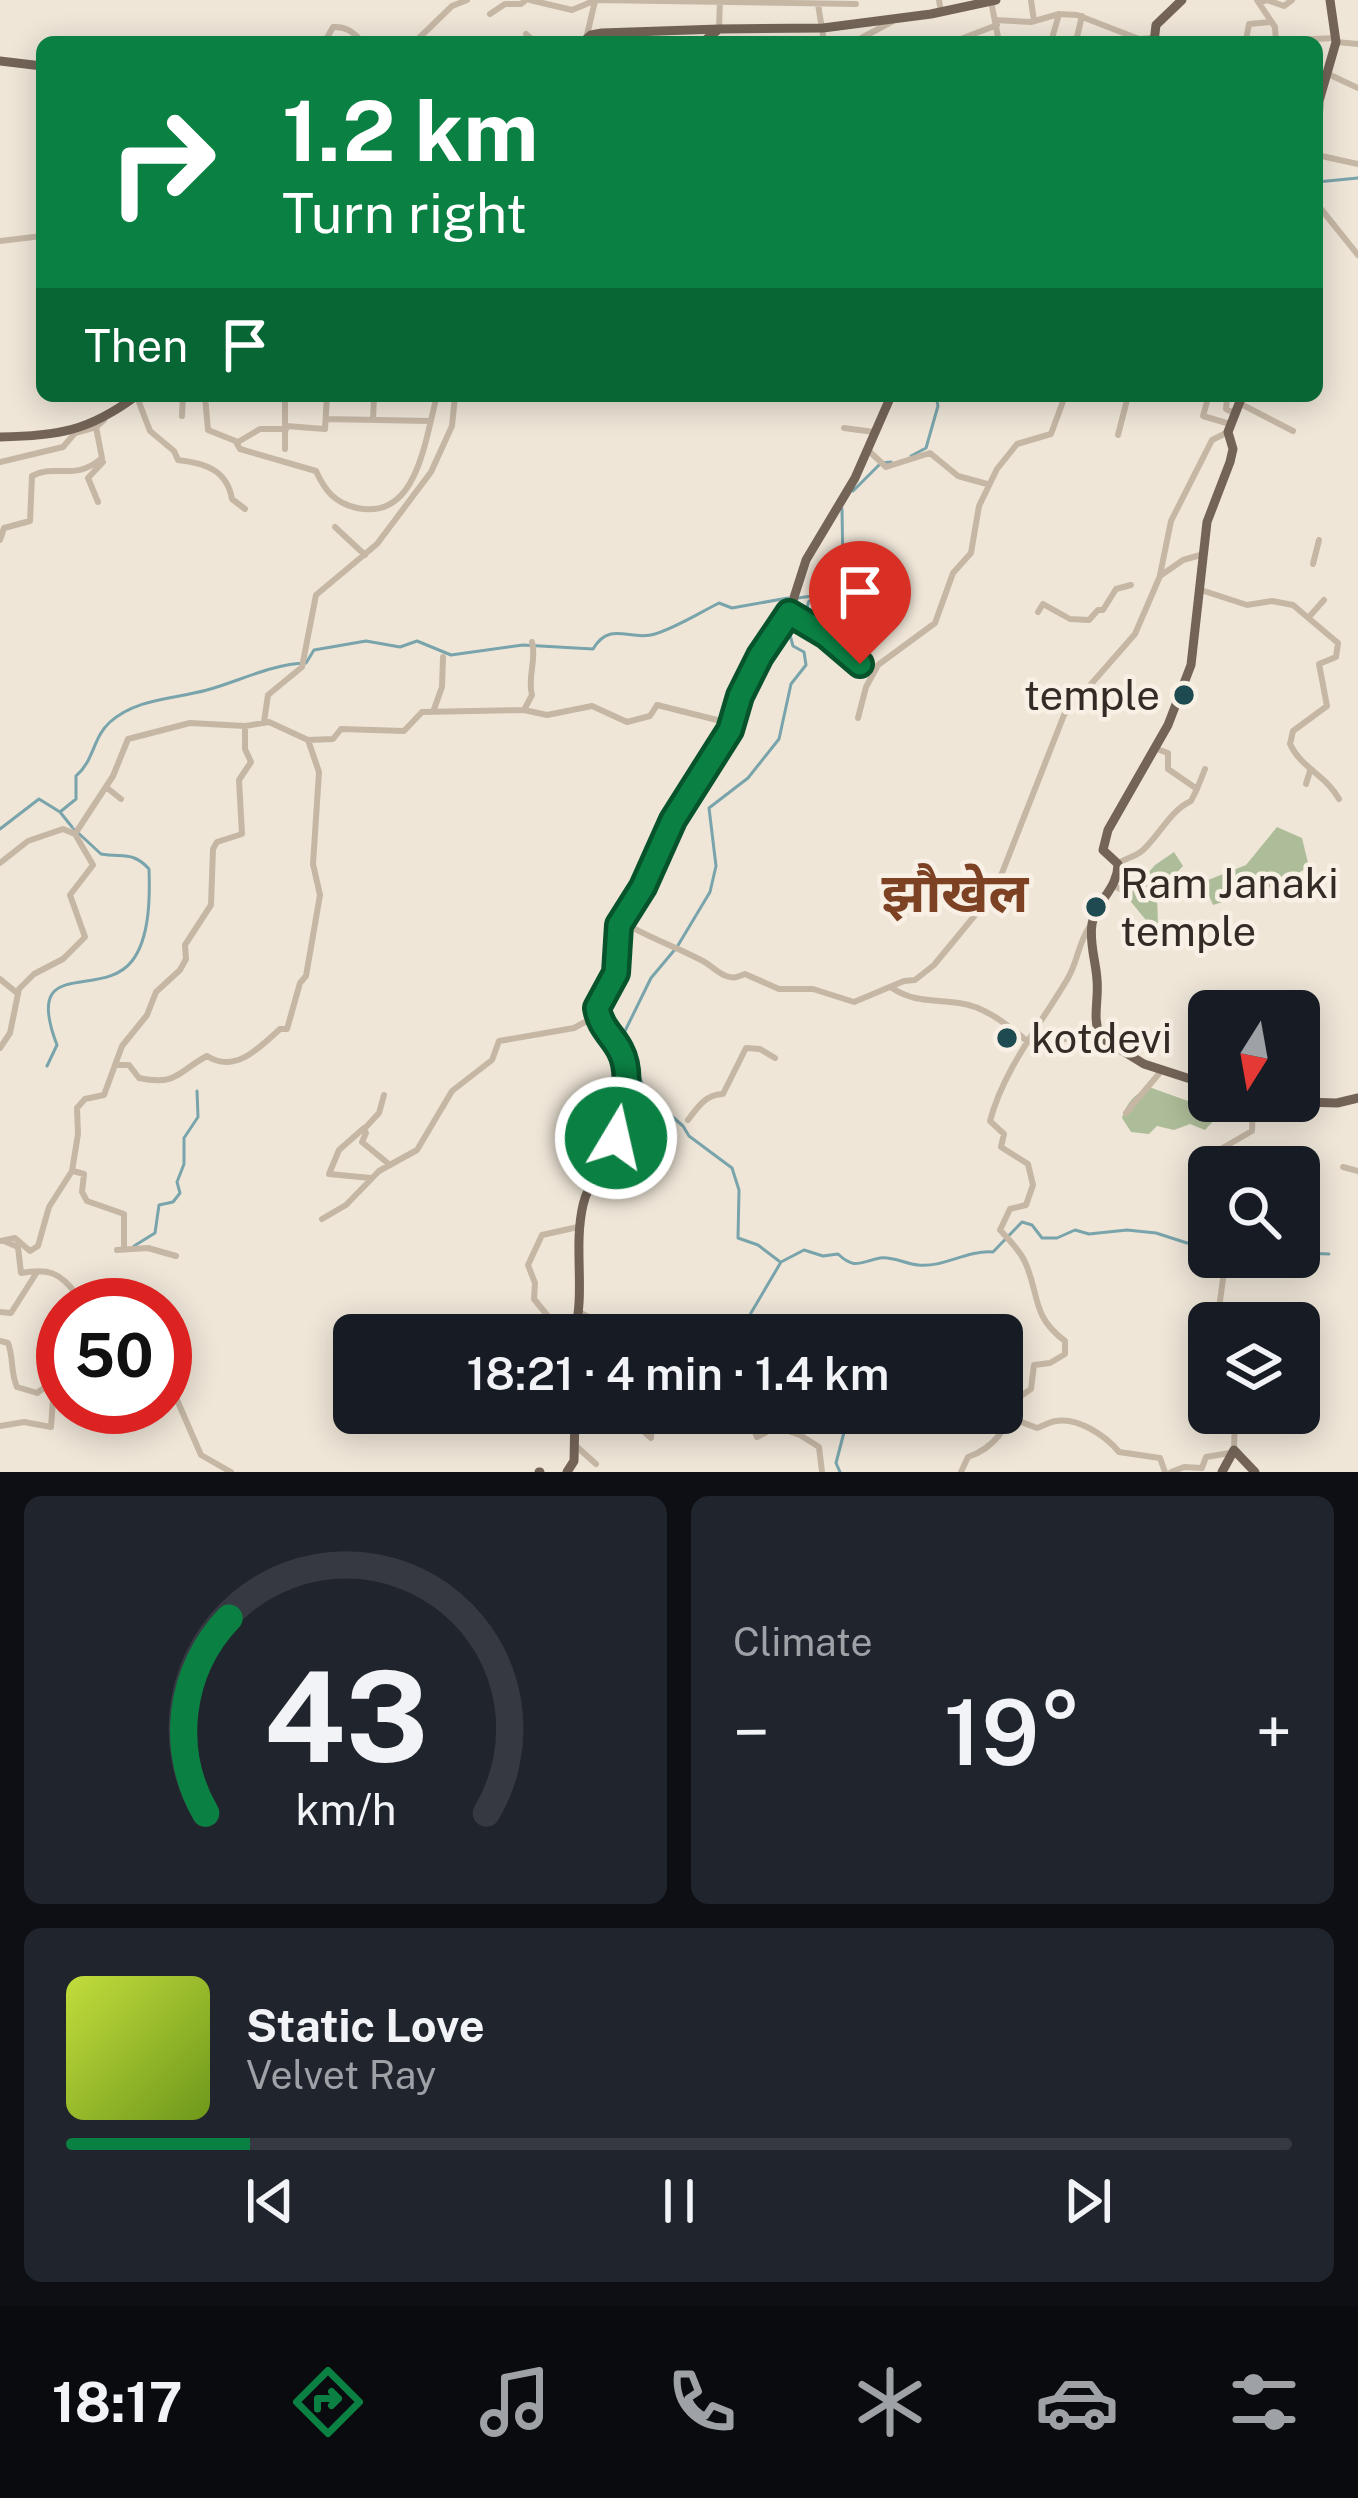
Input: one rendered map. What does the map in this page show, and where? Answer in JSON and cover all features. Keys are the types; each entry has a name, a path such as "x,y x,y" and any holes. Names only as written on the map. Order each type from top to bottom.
{"main road":[{"path":"1154,36 1156,25 1182,0"},
{"path":"1323,79 1336,40 1330,0"},
{"path":"600,36 824,28 895,20 940,6 988,1"},
{"path":"710,36 719,29"},
{"path":"0,61 36,65"},
{"path":"0,436 58,435 100,424 128,402"},
{"path":"581,1313 578,1254 585,1198 616,1138 626,1082 621,1051 597,1015 605,986 616,973 617,932 673,820 734,724 740,696 789,613 806,560 869,451 889,402"},
{"path":"1188,1078 1130,1057 1100,1036 1095,1019 1098,982 1092,960 1092,923 1115,886 1118,864 1103,850 1108,830 1168,725 1191,665 1208,517 1233,453 1235,414"},
{"path":"1320,1103 1358,1098"},
{"path":"567,1472 574,1461 576,1434"},
{"path":"1222,1472 1233,1452 1255,1472"}],"street":[{"path":"421,36 452,6 467,0"},
{"path":"490,14 505,4 528,0 572,10 596,0 856,2 854,25"},
{"path":"586,36 596,0"},
{"path":"1030,0 1034,21"},
{"path":"1275,36 1258,1 1284,6 1292,0"},
{"path":"719,29 720,1"},
{"path":"988,1 998,36"},
{"path":"818,4 824,36"},
{"path":"1053,34 1059,14"},
{"path":"971,36 996,23 1059,14 1082,16 1128,36"},
{"path":"1077,36 1082,16"},
{"path":"865,36 895,20"},
{"path":"1247,36 1249,24 1271,22"},
{"path":"328,36 338,26 356,36"},
{"path":"1323,40 1358,44"},
{"path":"1326,73 1358,88"},
{"path":"1323,155 1358,164"},
{"path":"1323,211 1358,255"},
{"path":"0,241 36,237"},
{"path":"138,402 150,431 178,460 206,463 228,482 232,499 245,509"},
{"path":"182,416 183,402"},
{"path":"206,402 209,432 236,442 240,449 316,471 325,491 342,504 365,510 400,502 409,487 435,402"},
{"path":"285,402 285,449"},
{"path":"236,442 258,430 325,429 327,402"},
{"path":"373,420 374,402"},
{"path":"264,722 268,695 302,662 316,595 393,526 431,472 452,426 454,402"},
{"path":"858,718 873,674 885,658 935,623 953,574 971,554 987,484 1013,447 1051,434 1064,402"},
{"path":"1118,435 1127,402"},
{"path":"1207,402 1203,416 1235,414 1293,431"},
{"path":"621,921 652,941 667,941 723,975 745,974 779,989 813,989 854,1002 915,980 934,965 992,891 1064,715 1135,634 1160,576 1171,521 1212,440 1235,414"},
{"path":"326,419 430,421"},
{"path":"0,462 62,447 75,433 100,424 103,463 88,478 98,502"},
{"path":"844,428 878,433"},
{"path":"869,451 881,463 894,467 930,453 958,476 987,484"},
{"path":"0,540 4,528 30,521 32,476 42,471 77,473 96,464 104,453"},
{"path":"334,527 364,555"},
{"path":"1313,565 1318,540"},
{"path":"1160,576 1183,560 1204,554"},
{"path":"1038,612 1043,604 1070,619 1089,620 1103,610 1116,589 1131,585"},
{"path":"1197,589 1247,605 1272,601 1293,605 1338,643 1336,657 1319,664 1327,706 1290,737 1292,750 1310,771 1322,775 1339,799"},
{"path":"1310,617 1324,600"},
{"path":"789,613 826,635 873,674"},
{"path":"524,710 532,695 528,682 533,645"},
{"path":"433,712 442,687 443,657"},
{"path":"75,834 122,760 128,739 190,723 281,724 308,740 336,738 341,729 404,731 422,712 524,710 547,715 592,706 627,722 650,716 657,705 734,724"},
{"path":"0,1241 15,1238 30,1251 36,1250 49,1207 72,1171 77,1108 85,1099 104,1095 122,1046 147,1015 156,992 181,970 185,945 211,905 211,865 217,842 242,834 238,780 251,762 245,749 245,726"},
{"path":"118,1065 129,1065 139,1078 165,1082 207,1056 218,1064 230,1064 257,1051 280,1029 287,1029 306,976 319,915 313,864 319,772 308,740"},
{"path":"1154,748 1168,754 1168,769 1197,789"},
{"path":"1118,864 1147,847 1178,806 1191,801 1205,769"},
{"path":"1306,784 1310,771"},
{"path":"106,787 121,799"},
{"path":"0,863 28,841 63,829 75,834 93,865 70,895 85,937 63,959 26,980 17,993 10,1033 0,1048"},
{"path":"1115,886 1126,893"},
{"path":"1023,1394 1030,1389 1034,1365 1061,1358 1067,1346 1034,1305 1022,1255 1000,1230 1010,1209 1026,1205 1033,1185 1028,1164 1001,1147 1004,1134 990,1121 1006,1073 1068,978 1078,942 1092,923"},
{"path":"0,979 17,993"},
{"path":"892,988 913,1000 962,1003 978,1009 1028,1042"},
{"path":"322,1219 346,1205 371,1178 417,1150 452,1091 493,1060 499,1041 574,1028 597,1015"},
{"path":"1035,1033 1062,1039 1100,1036"},
{"path":"688,1120 697,1105 724,1094 746,1048 760,1049 775,1058"},
{"path":"1126,1113 1162,1070"},
{"path":"371,1178 329,1174 339,1150 379,1113 384,1095"},
{"path":"1226,1146 1252,1131 1252,1122"},
{"path":"364,1128 362,1142 390,1165"},
{"path":"1343,1167 1356,1170 1351,1183"},
{"path":"72,1171 84,1174 82,1192 87,1201 124,1214 121,1250 148,1248 176,1256"},
{"path":"546,1314 534,1299 535,1283 528,1265 548,1231 581,1227"},
{"path":"0,1241 18,1247 21,1273 40,1269 64,1278"},
{"path":"0,1312 11,1313 40,1269"},
{"path":"0,1341 8,1343 14,1358 10,1373 17,1388 36,1393"},
{"path":"1023,1423 1037,1428 1054,1421 1070,1422 1107,1437 1119,1452 1160,1458 1168,1472 1202,1468 1206,1457 1233,1452 1234,1434"},
{"path":"0,1426 36,1424"},
{"path":"192,1434 201,1455 231,1472"},
{"path":"797,1434 819,1447 822,1472"},
{"path":"961,1472 968,1457 982,1453 1002,1434"},
{"path":"576,1446 596,1464"}],"green space":[{"path":"1277,827 1302,838 1309,867 1274,886 1213,905 1203,882 1246,865"},
{"path":"1174,852 1183,866 1157,894 1158,926 1150,925 1127,897 1155,865"},
{"path":"1149,1087 1188,1101 1188,1122 1212,1122 1205,1130 1190,1124 1174,1130 1157,1126 1149,1134 1131,1132 1122,1118 1139,1093"}],"waterway":[{"path":"1323,181 1358,178"},
{"path":"911,456 926,448 937,402"},
{"path":"853,491 881,463 891,462"},
{"path":"798,598 812,596 843,567 842,509"},
{"path":"60,812 76,799 76,776 104,728 121,714 280,666 306,663 314,650 366,641 400,647 417,641 451,655 523,645 593,649 606,636 655,634 719,603 732,608 788,598"},
{"path":"649,1099 625,1031 651,978 677,947 710,892 716,866 709,808 748,778 779,739 791,684 806,665 804,652 793,646 790,635 809,601"},
{"path":"0,829 39,799 60,812 72,827"},
{"path":"47,1066 57,1045 49,1017 50,999 57,989 102,978 132,961 148,916 149,869 133,857 101,854 74,829"},
{"path":"134,1246 155,1233 159,1205 173,1202 180,1193 177,1182 184,1164 184,1138 198,1117 197,1091"},
{"path":"652,1099 689,1136 732,1168 739,1190 738,1238 758,1245 779,1261"},
{"path":"750,1314 781,1262 804,1250 823,1256 838,1254 853,1263 885,1258 928,1265 993,1252 1022,1222 1032,1225 1042,1238 1075,1230 1089,1234 1127,1230 1188,1243"},
{"path":"1320,1254 1329,1254"},
{"path":"840,1472 836,1463 844,1434"}],"place":[{"name":"temple","path":"1184,695"},
{"name":"Ram Janaki temple","path":"1096,907"},
{"name":"kotdevi","path":"1007,1038"}],"district":[{"name":"झौखेल","path":"955,893"}],"route":[{"path":"616,1138 626,1082 621,1051 606,1034 597,1008 616,973 618,928 643,887 673,820 730,730 760,656 789,613 826,635 860,664"}]}
